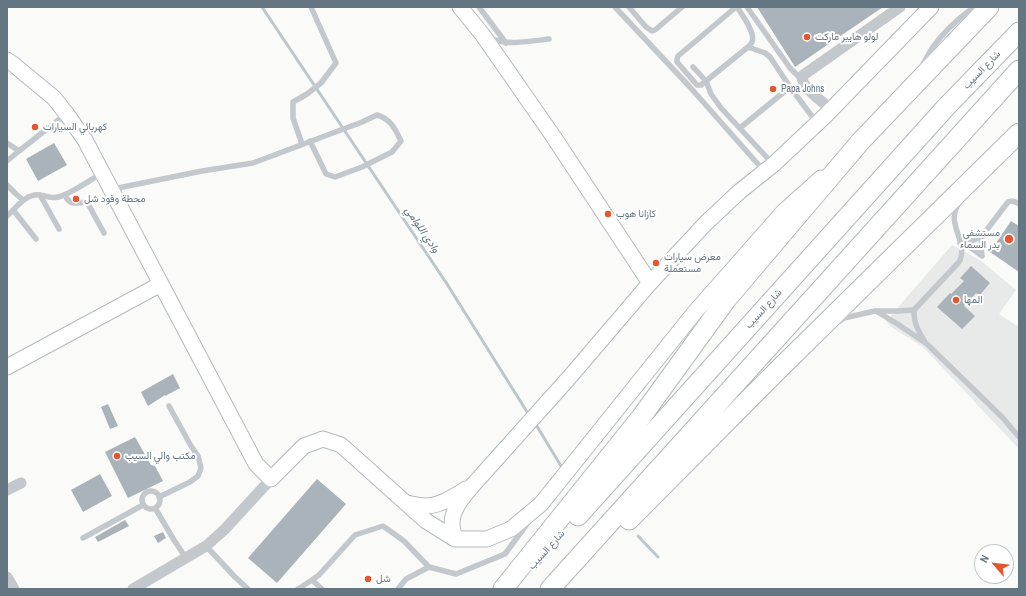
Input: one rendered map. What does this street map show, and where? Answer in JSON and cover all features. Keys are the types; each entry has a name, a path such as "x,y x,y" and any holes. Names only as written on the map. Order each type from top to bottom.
{"highway":[{"path":"503,589 642,416 726,300 860,142 988,7"},
{"name":"شارع السيب","path":"512,589 947,106 1019,32"},
{"path":"551,589 1019,70"},
{"path":"551,589 630,519 774,374 1019,134"}],"street":[{"path":"460,7 482,34 553,136 650,284"},
{"path":"831,109 805,86 802,76 900,7"},
{"path":"455,539 452,524 453,514 473,485 568,379 650,284 706,223 739,192 769,168 817,123 931,7"},
{"path":"7,60 54,98 85,140 256,464 271,479"},
{"path":"133,589 206,546 224,530 304,446 323,439 341,445 426,521 455,539 487,539 511,529 542,504 695,312 784,211 860,142"},
{"path":"7,367 161,284"},
{"path":"7,490 20,483"},
{"path":"405,503 424,506 438,504 473,485"},
{"path":"7,577 14,589"}],"lane":[{"path":"302,144 293,118 293,102 307,94 321,83 336,63 310,7"},
{"path":"479,7 506,43"},
{"path":"615,7 769,168"},
{"path":"629,7 646,27 652,31 682,7"},
{"path":"736,7 747,22 753,37 752,43 706,81 700,85 697,85 677,62 678,56 736,7"},
{"path":"747,7 790,68 802,80"},
{"path":"912,87 933,47 945,32 974,7"},
{"path":"482,34 495,41 506,43 549,39"},
{"path":"748,47 770,57 817,123"},
{"path":"693,67 706,81 711,94 721,108 740,128 769,168"},
{"path":"740,128 790,87"},
{"path":"7,161 66,114"},
{"path":"111,190 202,171 253,163 377,115 385,117 393,126 401,141 392,152 362,167 335,177 326,174 310,141"},
{"path":"978,182 1019,134"},
{"path":"7,143 19,151"},
{"path":"7,216 14,211 23,200 40,195 48,198 56,198 65,195 102,173"},
{"path":"7,184 23,200"},
{"path":"40,195 59,229"},
{"path":"65,195 67,200 70,202 86,202 104,233"},
{"path":"838,322 844,318 875,311 898,312 914,310 959,262 962,253 954,216 958,205 963,199"},
{"path":"960,243 982,236 1008,202 1011,201 1019,204"},
{"path":"14,211 36,239"},
{"path":"960,243 971,248 982,256 982,236"},
{"path":"914,310 916,327 926,344"},
{"path":"875,311 899,325 926,344 1002,417 1019,437"},
{"path":"774,374 831,327"},
{"path":"159,497 190,482 198,476 201,468 198,456 169,406"},
{"path":"152,491 159,497 160,502 158,506 151,510 143,505 142,496 148,492 152,491"},
{"path":"298,589 319,575 355,535 383,526 404,542 429,567 456,574 505,554 542,504"},
{"path":"83,538 143,505"},
{"path":"155,508 186,558"},
{"path":"206,546 248,589"},
{"path":"398,589 406,579 429,567"},
{"path":"312,580 322,589"}],"shaded area":[{"path":"952,245 980,260 1016,290 999,314 1019,327 1019,449 923,347 886,322"}],"building":[{"name":"لولو هايبر ماركت","path":"757,7 883,7 795,67"},
{"path":"54,143 67,165 38,181 26,159"},
{"name":"مستشفى بدر السماء","path":"1011,221 1019,226 1019,272 990,252"},
{"name":"المها","path":"971,266 990,283 979,296 976,293 964,306 975,316 962,329 937,307 964,281 960,278"},
{"path":"173,374 180,388 165,395 148,406 141,392"},
{"path":"108,404 118,426 110,429 101,407"},
{"path":"135,437 151,465 155,466 163,481 128,498 105,452"},
{"path":"100,474 112,496 83,512 71,490"},
{"path":"317,479 346,504 277,583 248,558"},
{"path":"125,520 129,526 98,542 95,537"},
{"path":"163,532 166,538 158,543 154,536"}],"waterway":[{"name":"وادي اللوامي","path":"262,7 447,284 529,415"},
{"name":"وادي اللوامي","path":"535,423 561,466"},
{"name":"وادي اللوامي","path":"638,536 658,557"}],"place":[{"name":"لولو هايبر ماركت","path":"807,37"},
{"name":"Papa Johns","path":"773,89"},
{"name":"كهربائي السيارات","path":"35,127"},
{"name":"محطة وقود شل","path":"76,199"},
{"name":"كازانا هوب","path":"608,214"},
{"name":"مستشفى بدر السماء","path":"1009,239"},
{"name":"معرض سيارات مستعملة","path":"656,263"},
{"name":"المها","path":"956,300"},
{"name":"مكتب والي السيب","path":"117,456"},
{"name":"شل","path":"368,579"}]}
